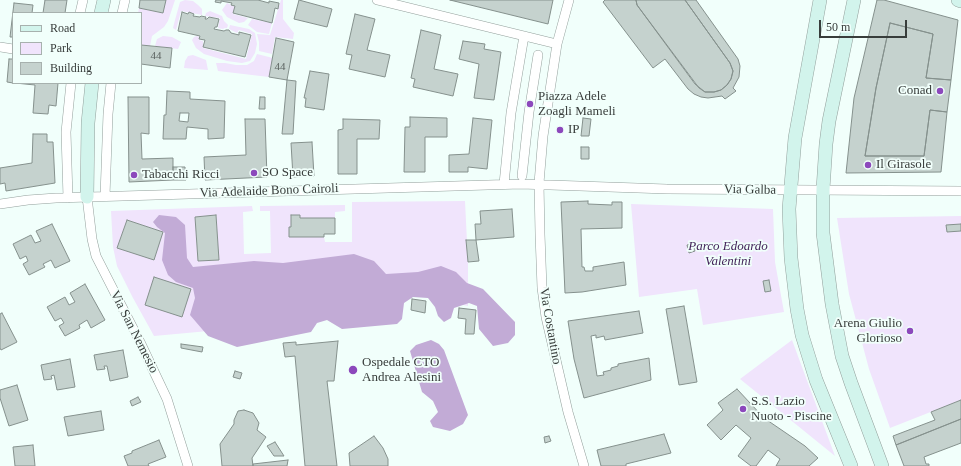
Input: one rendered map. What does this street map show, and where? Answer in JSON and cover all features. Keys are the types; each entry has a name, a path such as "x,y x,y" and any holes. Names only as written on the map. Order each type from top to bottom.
{"street":[{"path":"80,12 83,0"},
{"path":"101,12 104,0"},
{"path":"122,12 125,0"},
{"path":"377,0 558,44"},
{"path":"539,184 543,136 558,44 569,0"},
{"path":"820,0 796,131 790,190 791,258 797,309 802,335 816,380 851,466"},
{"path":"854,0 829,121 822,209 826,259 840,343 851,383 882,466"},
{"path":"504,184 511,113 524,36"},
{"path":"0,47 12,48"},
{"path":"522,176 529,112 538,54"},
{"path":"68,198 66,132 71,84"},
{"path":"87,197 88,123 92,84"},
{"path":"104,196 111,84"},
{"name":"Via Galba","path":"539,184 667,189 961,191"},
{"name":"Via Adelaide Bono Cairoli","path":"0,204 28,200 104,196 539,184"},
{"name":"Via Costantino","path":"539,184 544,305 568,412 584,466"},
{"name":"Via San Nemesio","path":"87,197 92,239 96,256 167,399 188,466"}],"green space":[{"path":"166,0 175,0 168,21 164,27 152,36 150,46 142,45 142,12 138,12 139,8 163,13"},
{"path":"185,0 193,1 198,5 202,9 202,15 181,11 176,30 173,28 180,2"},
{"path":"281,0 283,0 283,19 294,33 293,39 275,37 272,54 259,51 257,34 270,35"},
{"path":"227,3 235,7 233,14 248,18 244,22 239,23 227,17 222,10"},
{"path":"210,11 222,16 228,25 227,28 218,28 220,18 205,16 206,13"},
{"path":"252,19 272,23 269,34 257,32 248,25"},
{"path":"230,25 249,29 255,33 257,44 255,53 250,61 242,63 227,61 204,54 196,48 192,40 197,36 199,37 199,40 203,41 203,48 246,59 252,34 239,30 237,33 229,29"},
{"path":"163,36 172,37 181,42 178,49 155,46 157,39"},
{"path":"257,54 273,58 269,77 218,71 216,63 247,65 254,61"},
{"path":"193,55 206,60 208,70 184,68 185,61 188,56"},
{"path":"465,201 468,262 468,306 354,281 252,327 154,336 117,266 113,247 111,211 252,206 253,211 243,212 244,254 271,253 270,211 260,211 260,206 345,205 345,211 335,212 335,218 300,218 300,215 291,215 289,237 324,237 325,242 352,242 352,202","holes":["216,215 219,260 198,261 195,217","127,220 163,232 118,248"]},
{"name":"Parco Edoardo Valentini","path":"631,204 773,209 775,262 784,312 703,325 697,289 639,297"},
{"name":"Arena Giulio Glorioso","path":"961,216 961,400 890,428 869,369 849,294 837,218"},
{"path":"792,340 835,456 740,379"}],"shaded area":[{"path":"159,215 176,217 185,225 187,258 193,267 254,261 283,263 354,254 374,261 386,274 418,272 441,266 456,272 467,283 483,289 515,322 515,335 508,343 493,346 479,329 477,306 469,303 454,308 451,318 444,322 438,316 435,307 428,298 413,297 404,303 402,319 397,324 342,329 327,320 317,323 311,332 237,347 208,336 190,315 195,298 193,288 176,282 168,275 162,260 165,233 153,222"},
{"path":"431,340 439,344 444,350 468,415 463,424 450,431 433,427 430,421 438,412 433,401 422,392 410,351 416,345"}],"building":[{"path":"45,0 67,0 65,12 43,12"},
{"path":"140,0 166,0 163,13 139,8"},
{"path":"216,0 258,0 269,3 269,1 279,3 278,9 275,8 272,23 233,13 235,6 231,5 232,3 221,1 221,3 215,2"},
{"path":"299,0 332,9 327,27 294,19"},
{"path":"450,0 553,0 548,24"},
{"path":"605,0 636,0 637,5 695,84 705,92 714,92 721,90 727,85 731,79 733,71 730,63 685,0 696,0 738,59 740,66 739,77 733,88 736,91 725,99 722,96 708,98 701,97 688,89 665,59 653,68 603,2"},
{"path":"636,0 685,0 730,63 733,71 731,79 727,85 721,90 714,92 705,92 699,88 637,5"},
{"path":"877,0 884,0 958,20 951,80 926,78 933,34 890,23 876,88 865,156 924,156 930,110 947,112 941,172 846,173 854,98"},
{"path":"14,3 33,5 32,12 13,12"},
{"path":"182,12 188,14 189,12 194,14 193,16 206,17 205,19 209,17 219,19 217,27 214,29 224,31 229,30 231,33 239,35 239,32 251,35 245,57 203,47 205,40 199,39 200,36 178,31"},
{"path":"355,14 375,19 367,50 390,55 385,77 349,69 352,55 346,54"},
{"path":"12,20 12,37 10,37"},
{"path":"890,23 933,34 926,78 951,80 947,112 930,110 924,156 865,156 876,88"},
{"path":"421,30 441,35 434,69 458,74 453,96 413,87 415,79 411,78"},
{"path":"276,38 294,42 287,80 269,77"},
{"path":"463,41 485,44 484,49 501,52 494,100 474,98 479,64 459,59"},
{"path":"142,45 172,48 170,68 142,64"},
{"path":"9,59 12,59 12,83 7,82"},
{"path":"310,71 329,74 324,110 305,107 306,98 304,98"},
{"path":"287,80 296,81 293,134 282,134"},
{"path":"25,84 58,84 56,106 49,105 48,114 33,113 35,85"},
{"path":"167,91 190,92 190,99 225,101 224,138 208,139 208,129 187,127 186,139 163,139 164,115 166,115","holes":["180,113 189,113 188,122 179,121"]},
{"path":"128,97 149,97 149,134 141,133 142,159 173,158 173,180 129,182"},
{"path":"260,97 265,97 265,109 259,109"},
{"path":"410,117 447,118 447,137 425,137 425,172 404,172 405,127 410,127"},
{"path":"473,118 492,120 487,169 468,167 468,172 449,172 449,155 469,154"},
{"path":"583,118 591,119 589,136 581,136"},
{"path":"245,119 265,119 267,177 205,180 204,157 246,155"},
{"path":"343,119 380,120 379,139 357,139 357,174 338,174 338,130 343,129"},
{"path":"33,134 47,134 47,142 53,142 55,183 6,191 5,183 0,184 0,168 32,163"},
{"path":"312,142 314,176 293,177 291,143"},
{"path":"581,147 589,147 589,159 581,159"},
{"path":"173,167 185,167 186,180 173,180"},
{"path":"588,201 588,204 612,205 612,202 622,202 622,228 581,229 582,267 584,267 585,271 593,271 593,267 624,262 626,285 582,292 565,293 561,202"},
{"path":"512,209 514,237 476,240 475,224 481,224 480,211"},
{"path":"216,215 219,260 198,261 195,217"},
{"path":"291,215 300,215 300,218 335,218 335,234 324,234 324,237 289,237"},
{"path":"127,220 163,232 154,260 117,248"},
{"path":"52,224 70,261 55,268 51,260 43,264 45,267 29,275 23,264 28,261 26,256 20,259 13,244 31,235 35,243 41,241 36,231"},
{"path":"961,224 961,231 947,232 946,225"},
{"path":"466,240 476,240 479,261 468,262"},
{"path":"694,243 695,251 689,253 687,245"},
{"path":"154,277 191,289 182,317 145,305"},
{"path":"769,280 771,291 765,292 763,281"},
{"path":"85,284 105,320 91,328 87,320 79,325 80,328 65,336 59,326 64,323 61,318 55,321 47,307 65,297 69,305 75,302 70,293"},
{"path":"412,299 426,301 425,313 411,310"},
{"path":"684,306 697,382 679,385 666,309"},
{"path":"459,308 476,310 474,334 465,334 466,319 458,318"},
{"path":"639,311 643,333 605,340 604,336 596,338 596,335 591,336 597,376 604,375 603,372 611,370 611,368 618,366 618,364 649,358 651,380 584,398 574,359 568,321"},
{"path":"2,313 17,342 1,350 0,314"},
{"path":"338,341 334,381 327,381 337,466 305,466 295,356 285,357 283,343 296,342 296,345"},
{"path":"181,344 203,347 202,352 181,348"},
{"path":"123,350 128,377 110,381 107,366 104,366 105,369 97,370 94,355"},
{"path":"70,359 75,387 57,390 54,375 51,376 52,379 44,380 41,365"},
{"path":"235,371 242,373 240,379 233,377"},
{"path":"17,385 28,420 9,426 0,398 0,390"},
{"path":"737,389 764,418 805,446 818,458 809,466 776,466 780,459 768,450 756,466 751,466 738,456 751,438 736,425 721,440 707,425 723,410 718,403"},
{"path":"138,397 141,402 132,406 130,401"},
{"path":"961,400 961,419 896,445 893,436 935,420 931,412"},
{"path":"244,410 253,413 259,423 257,430 266,437 252,458 253,466 222,466 220,444 234,424 238,411"},
{"path":"101,411 104,430 68,436 64,417"},
{"path":"961,419 961,443 924,457 926,464 929,464 929,466 904,466 896,445"},
{"path":"664,434 671,453 626,464 626,466 601,466 597,450"},
{"path":"374,436 383,448 388,459 388,466 350,466 349,453"},
{"path":"549,436 551,441 545,443 544,437"},
{"path":"159,440 166,457 148,464 149,466 128,466 124,456 132,453 132,451"},
{"path":"275,442 284,456 274,456 267,446"},
{"path":"33,445 35,466 15,466 13,447"},
{"path":"288,460 287,466 253,466 253,464"}],"place":[{"name":"Conad","path":"940,91"},
{"name":"Piazza Adele Zoagli Mameli","path":"530,104"},
{"name":"IP","path":"560,130"},
{"name":"Il Girasole","path":"868,165"},
{"name":"SO Space","path":"254,173"},
{"name":"Tabacchi Ricci","path":"134,175"},
{"name":"Arena Giulio Glorioso","path":"910,331"},
{"name":"Ospedale CTO Andrea Alesini","path":"353,370"},
{"name":"S.S. Lazio Nuoto - Piscine","path":"743,409"}]}
